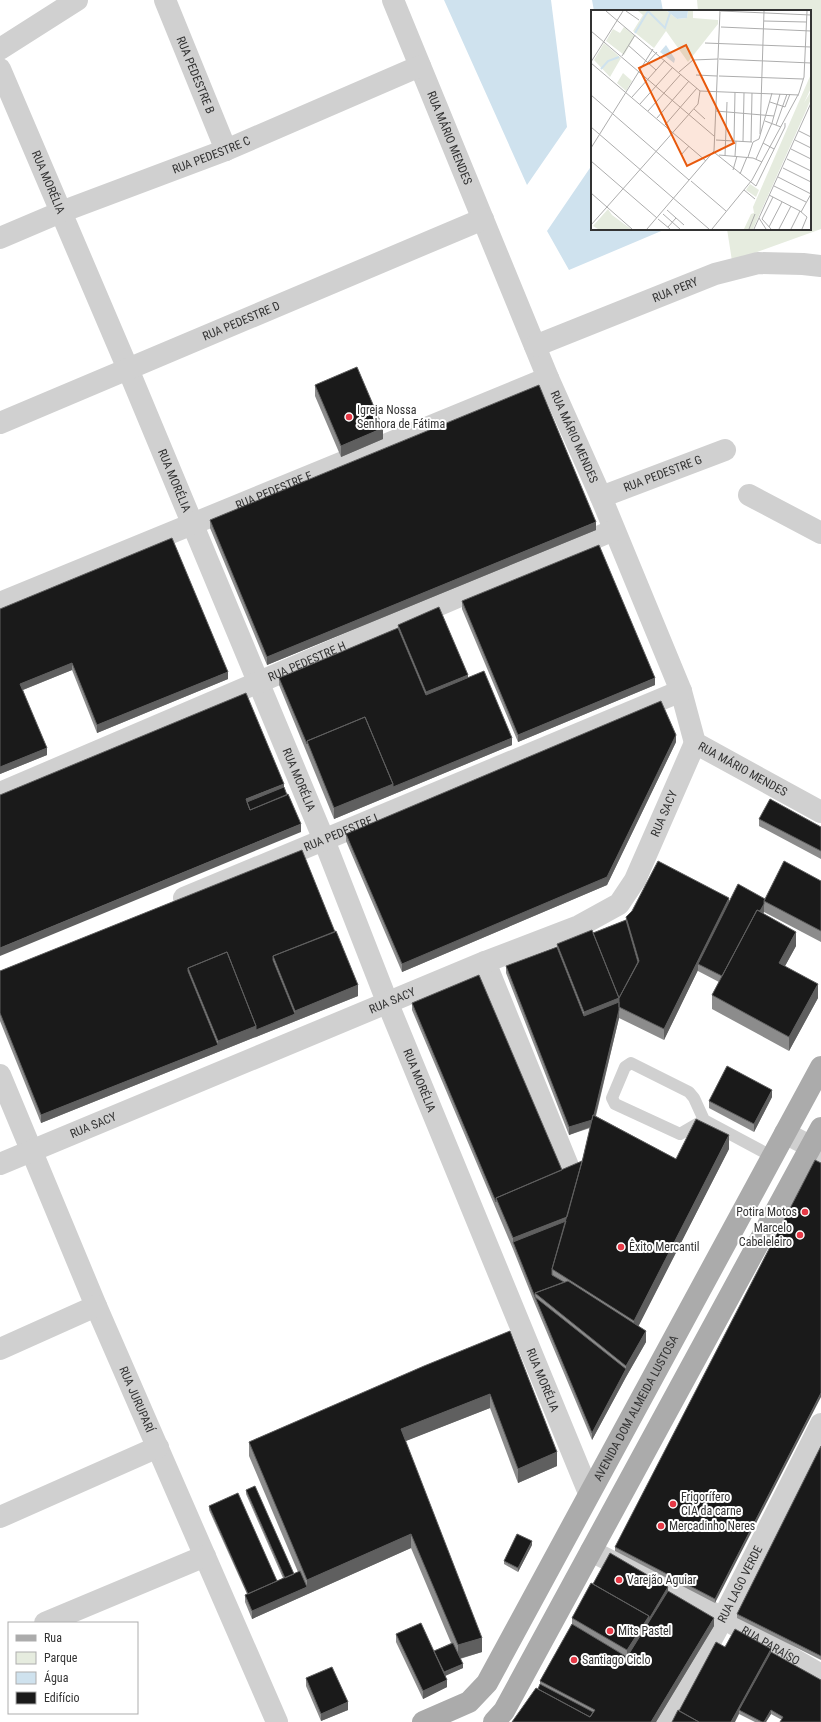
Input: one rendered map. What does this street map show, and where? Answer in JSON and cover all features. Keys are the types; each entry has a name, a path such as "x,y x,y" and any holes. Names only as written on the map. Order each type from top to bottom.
{"main road":[{"name":"AVENIDA DOM ALMEIDA LUSTOSA","path":"423,1722 469,1702 487,1683 821,1067"},
{"path":"494,1722 504,1711 645,1453 816,1149 821,1128"},
{"path":"621,1438 645,1453"}],"street":[{"path":"0,49 77,0"},
{"name":"RUA PEDESTRE B","path":"165,0 226,150"},
{"name":"RUA MÁRIO MENDES","path":"393,0 548,378 601,497 682,691 695,743 821,812"},
{"name":"RUA PEDESTRE C","path":"0,238 61,212 226,150 420,66"},
{"name":"RUA MORÉLIA","path":"0,69 193,523 324,840 388,1004 589,1493"},
{"name":"RUA PEDESTRE D","path":"0,423 483,219"},
{"name":"RUA PERY","path":"535,346 722,272 758,263 821,266"},
{"name":"RUA PEDESTRE F","path":"0,603 548,378"},
{"name":"RUA PEDESTRE G","path":"601,497 725,450"},
{"path":"749,495 821,533"},
{"name":"RUA PEDESTRE H","path":"0,793 614,530"},
{"name":"RUA PEDESTRE I","path":"169,904 682,691"},
{"name":"RUA SACY","path":"0,1164 388,1004 485,962 579,926 619,904 635,880 695,743"},
{"path":"485,962 570,1171"},
{"name":"RUA JURUPARÍ","path":"0,1075 96,1306 277,1722"},
{"path":"786,1133 816,1149"},
{"path":"0,1349 96,1306"},
{"name":"RUA LAGO VERDE","path":"667,1722 723,1618 821,1424"},
{"path":"0,1516 158,1447"},
{"name":"RUA PARAÍSO","path":"591,1551 723,1618 821,1675"},
{"path":"48,1622 205,1556"}],"lane":[{"path":"704,1120 685,1133 680,1134 615,1104 612,1098 624,1067 631,1063 689,1092 694,1098 704,1120 773,1157"}],"green space":[{"path":"697,0 821,0 821,229 732,261 727,230 811,230 811,10 698,10"}],"water":[{"path":"444,0 551,0 567,127 527,185"},
{"path":"592,0 661,0 663,10 594,10"},
{"path":"591,166 591,230 664,230 569,270 547,231"}],"building":[{"name":"Igreja Nossa Senhora de Fátima","path":"357,367 383,428 341,446 315,385"},
{"path":"539,385 596,522 267,657 210,520"},
{"path":"172,538 228,672 97,725 72,663 20,684 47,748 0,767 0,609"},
{"path":"599,545 655,678 518,735 462,601"},
{"path":"439,607 468,675 426,692 398,625"},
{"path":"398,628 426,695 484,671 512,738 393,787 365,717 307,741 307,744 279,678"},
{"path":"246,693 284,784 246,799 250,810 288,794 301,824 0,948 0,795"},
{"path":"661,701 676,735 607,877 402,964 346,834"},
{"path":"365,717 393,784 334,808 307,741"},
{"path":"284,787 287,795 250,810 247,802"},
{"path":"770,799 821,827 821,851 759,819"},
{"path":"302,850 335,932 273,956 273,960 295,1014 256,1030 256,1026 227,952 188,968 218,1045 41,1115 0,1013 0,971"},
{"path":"658,861 729,898 664,1029 619,1007 619,998 639,961 626,917 632,911"},
{"path":"784,861 821,881 821,931 764,901"},
{"path":"738,884 765,899 760,911 757,910 722,976 698,964"},
{"path":"757,910 796,932 779,963 818,984 789,1037 712,995"},
{"path":"626,920 638,962 619,998 593,933"},
{"path":"592,930 619,998 584,1012 557,944"},
{"path":"336,931 358,985 295,1011 273,956"},
{"path":"557,947 584,1016 619,1002 619,1010 592,1120 569,1127 506,966"},
{"path":"227,952 256,1026 218,1041 188,968"},
{"path":"479,975 562,1170 496,1198 496,1202 412,1003"},
{"path":"727,1066 772,1090 754,1124 709,1101"},
{"name":"Êxito Mercantil","path":"593,1115 676,1159 696,1119 729,1135 634,1321 552,1269 583,1158"},
{"path":"815,1160 821,1163 821,1393 715,1599 615,1547"},
{"path":"582,1161 567,1217 513,1238 496,1198"},
{"path":"566,1221 552,1269 552,1275 564,1282 535,1293 535,1297 513,1242"},
{"path":"568,1281 646,1331 626,1366 535,1293"},
{"path":"535,1297 626,1369 592,1433"},
{"path":"510,1331 557,1452 518,1469 490,1394 401,1429 482,1638 458,1645 411,1534 307,1580 249,1442 424,1366"},
{"path":"821,1446 821,1656 737,1614"},
{"path":"255,1486 294,1574 285,1578 246,1490"},
{"path":"238,1493 277,1581 248,1594 209,1506"},
{"path":"517,1534 532,1541 518,1568 504,1561"},
{"name":"Varejão Aguiar","path":"610,1553 668,1587 649,1619 649,1616 593,1584"},
{"path":"300,1571 307,1587 252,1611 245,1595"},
{"name":"Mits Pastel","path":"591,1583 649,1616 627,1650 572,1618"},
{"path":"668,1591 714,1618 651,1722 512,1722 536,1688 590,1717 595,1710 540,1681 572,1624 627,1657"},
{"path":"421,1623 447,1680 423,1691 396,1634"},
{"path":"735,1629 771,1649 731,1722 699,1722 679,1711 716,1642 725,1647"},
{"path":"453,1643 463,1664 444,1672 434,1651"},
{"path":"771,1652 821,1680 821,1722 780,1722 783,1717 771,1710 764,1722 762,1722 739,1710"},
{"path":"332,1667 348,1702 321,1714 306,1678"},
{"path":"540,1684 593,1712 590,1717 538,1689"},
{"path":"678,1710 699,1722 672,1722"}],"place":[{"name":"Igreja Nossa Senhora de Fátima","path":"349,417"},
{"name":"Potira Motos","path":"805,1212"},
{"name":"Marcelo Cabeleleiro","path":"800,1235"},
{"name":"Êxito Mercantil","path":"621,1247"},
{"name":"Frigorífero CIA da carne","path":"673,1504"},
{"name":"Mercadinho Neres","path":"661,1526"},
{"name":"Varejão Aguiar","path":"619,1580"},
{"name":"Mits Pastel","path":"610,1631"},
{"name":"Santiago Ciclo","path":"574,1660"}]}
